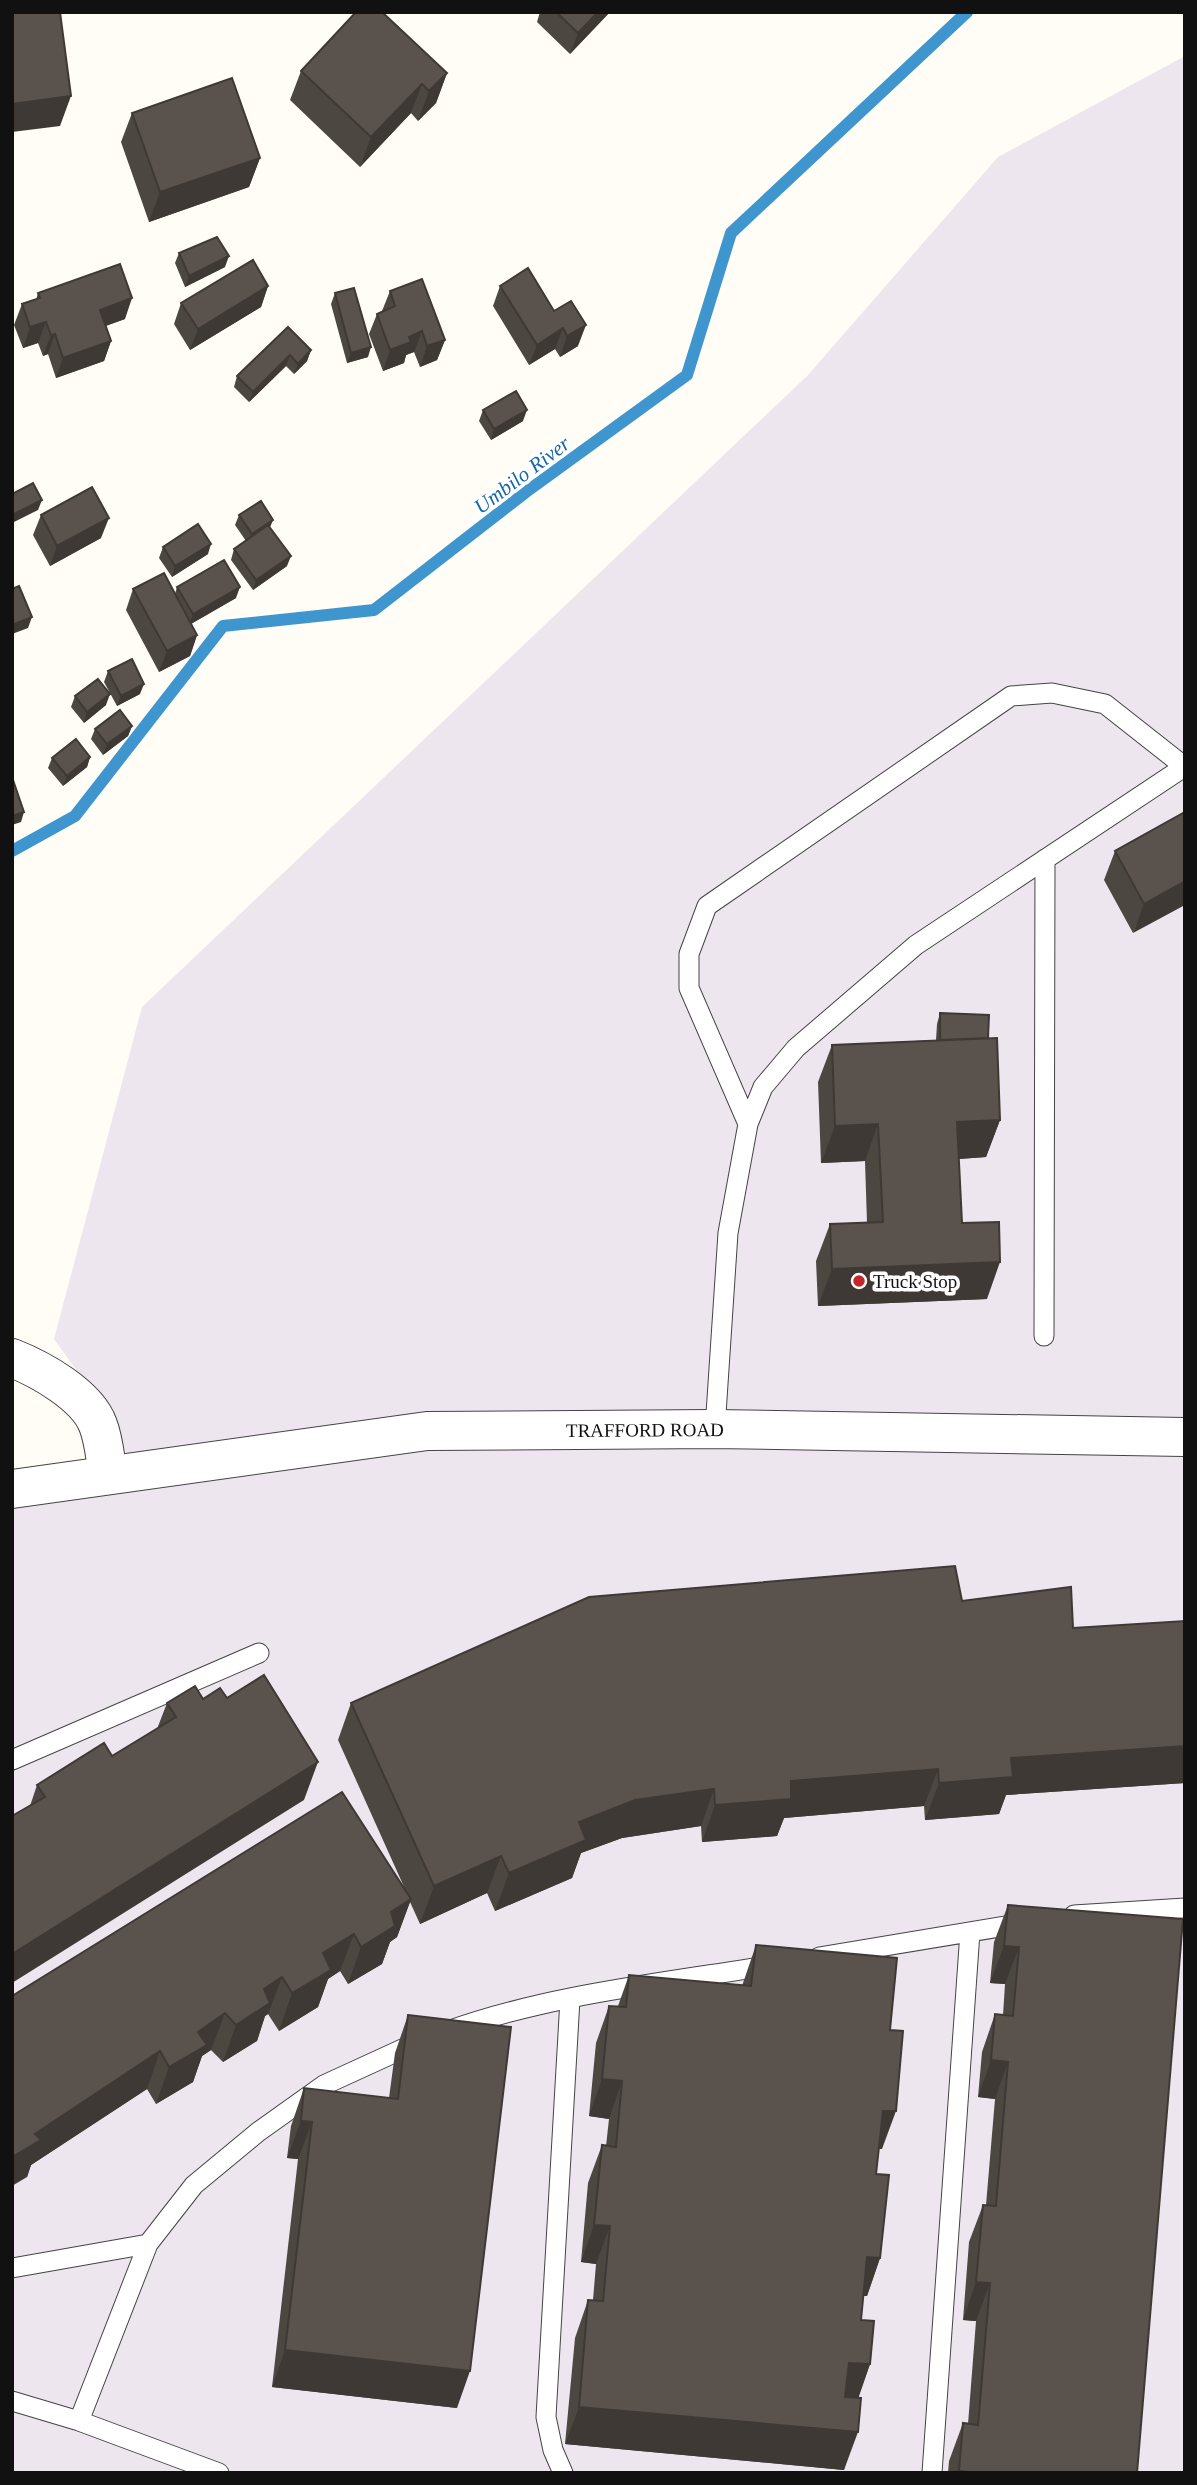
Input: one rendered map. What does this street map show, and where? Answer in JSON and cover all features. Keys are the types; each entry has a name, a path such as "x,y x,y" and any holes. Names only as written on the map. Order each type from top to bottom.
{"street":[{"path":"12,1358 41,1369 90,1409 99,1425 108,1474"},
{"name":"TRAFFORD ROAD","path":"12,1489 426,1431 715,1429 1185,1437"}],"lane":[{"path":"715,1429 728,1233 748,1125 764,1087 796,1048 916,945 1185,767 1105,704 1052,693 1011,696 707,906 688,954 689,988 748,1125"},
{"path":"1044,1336 1045,859"},
{"path":"12,1760 259,1653"},
{"path":"79,2421 148,2244 194,2185 258,2132 324,2085 400,2048 478,2020 570,1999 1088,1913 1185,1908"},
{"path":"932,2473 970,1932"},
{"path":"563,2473 553,2450 546,2417 570,1999"},
{"path":"12,2268 148,2244"},
{"path":"12,2402 79,2421 219,2473"}],"shaded area":[{"path":"1185,56 1185,2473 12,2473 12,1486 114,1467 104,1409 54,1339 142,1007 808,375 998,157"}],"building":[{"path":"12,12 60,12 71,96 12,104"},
{"path":"356,12 382,12 447,73 429,91 422,84 371,137 301,71"},
{"path":"556,12 598,12 578,33"},
{"path":"232,78 260,158 160,192 132,113"},
{"path":"217,237 229,256 189,276 179,253"},
{"path":"253,260 268,286 198,329 181,303"},
{"path":"120,264 132,298 100,310 111,341 63,358 55,334 51,335 46,322 30,327 22,304 40,298 38,293"},
{"path":"528,268 554,311 571,301 586,325 567,336 563,328 537,345 500,286"},
{"path":"422,279 445,340 427,346 422,331 409,337 411,342 390,350 377,314 395,306 390,291"},
{"path":"354,288 371,347 351,353 335,293"},
{"path":"288,327 311,350 298,364 290,355 253,392 237,376"},
{"path":"516,391 527,410 494,429 483,410"},
{"path":"33,483 42,500 12,515 12,494"},
{"path":"92,487 109,518 57,546 41,515"},
{"path":"261,501 273,520 252,534 239,515"},
{"path":"198,524 211,544 175,566 163,547"},
{"path":"268,525 291,556 256,580 234,549"},
{"path":"224,560 240,587 193,614 177,587"},
{"path":"164,573 197,635 167,651 133,589"},
{"path":"19,586 32,617 12,625 12,589"},
{"path":"132,659 144,684 121,696 108,671"},
{"path":"98,679 110,694 87,712 75,696"},
{"path":"120,710 132,726 107,744 95,729"},
{"path":"76,739 90,757 67,776 52,758"},
{"path":"12,777 24,812 12,816"},
{"path":"1185,812 1185,881 1144,904 1115,851"},
{"path":"940,1013 989,1015 988,1038 940,1040"},
{"path":"997,1038 1000,1120 957,1122 962,1223 999,1222 1000,1262 832,1269 830,1224 883,1222 878,1124 835,1126 832,1045"},
{"path":"955,1566 962,1601 1071,1587 1073,1628 1185,1621 1185,1746 1011,1758 1013,1777 939,1783 938,1769 791,1781 791,1799 715,1805 714,1789 635,1800 579,1822 586,1840 509,1873 501,1856 434,1886 351,1703 589,1597"},
{"path":"264,1675 318,1762 12,1954 12,1816 45,1797 37,1785 104,1743 112,1756 176,1717 167,1703 195,1686 203,1699 220,1688 227,1698"},
{"path":"342,1792 411,1899 391,1912 395,1926 361,1947 354,1934 323,1953 331,1970 292,1993 282,1977 264,1989 270,2003 236,2025 225,2013 198,2032 207,2045 169,2067 160,2051 35,2134 41,2140 12,2157 12,1996"},
{"path":"1008,1905 1183,1919 1137,2473 959,2471 963,2423 978,2425 990,2283 976,2282 983,2205 996,2206 1008,2062 991,2060 995,2014 1013,2016 1019,1947 1004,1946"},
{"path":"756,1945 897,1958 890,2030 903,2031 896,2111 883,2111 876,2174 889,2175 880,2258 867,2257 861,2320 874,2321 870,2364 849,2363 845,2397 861,2398 858,2432 579,2407 588,2300 603,2301 610,2226 594,2225 602,2145 616,2147 622,2081 602,2079 609,2006 626,2007 629,1975 751,1986"},
{"path":"408,2015 511,2027 470,2371 285,2350 312,2122 301,2121 304,2088 398,2099"}],"waterway":[{"name":"Umbilo River","path":"12,851 75,816 223,626 374,610 526,492 687,375 731,233 967,12"}],"place":[{"name":"Truck Stop","path":"859,1281"}]}
